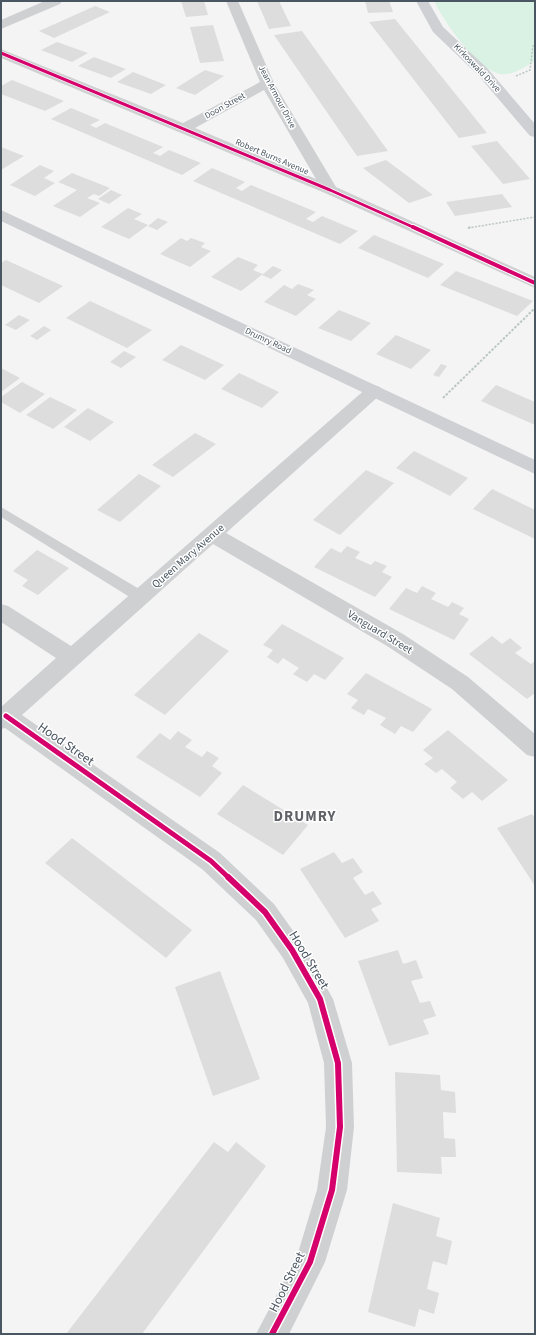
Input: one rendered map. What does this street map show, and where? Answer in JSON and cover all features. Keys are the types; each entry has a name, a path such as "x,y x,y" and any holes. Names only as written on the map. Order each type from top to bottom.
{"main road":[{"name":"Kirkoswald Drive","path":"422,1 438,29 483,72 535,133"},
{"name":"Drumry Road","path":"1,215 426,415 535,468"}],"street":[{"path":"1,25 56,1"},
{"name":"Jean Armour Drive","path":"232,1 267,83 330,190"},
{"name":"Robert Burns Avenue","path":"1,53 330,190 535,283"},
{"name":"Doon Street","path":"183,129 267,83"},
{"name":"Queen Mary Avenue","path":"3,718 374,391"},
{"name":"Vanguard Street","path":"212,534 395,640 460,683 535,748"},
{"path":"1,612 71,657"},
{"name":"Hood Street","path":"3,718 211,861 265,912 292,950 320,999 338,1063 340,1127 332,1190 310,1262 272,1334"}],"lane":[{"path":"1,511 141,597"}],"path":[{"path":"483,72 513,77 530,70 533,46 535,45"},
{"path":"431,236 535,217"},
{"path":"426,415 535,308"}],"green space":[{"path":"434,1 535,1 535,61 509,74 500,74 491,70 481,63 462,44 445,21"}],"building":[{"path":"181,1 204,1 208,15 186,17"},
{"path":"257,1 279,1 291,26 269,29"},
{"path":"365,1 389,1 393,12 368,13"},
{"path":"95,6 110,12 54,38 39,31"},
{"path":"395,19 487,133 459,138 369,22"},
{"path":"213,25 224,61 200,63 190,27"},
{"path":"302,31 388,151 357,156 274,35"},
{"path":"57,42 88,53 72,62 41,50"},
{"path":"94,57 126,69 111,78 78,66"},
{"path":"205,70 224,76 195,95 176,88"},
{"path":"133,72 166,85 151,94 117,82"},
{"path":"12,80 64,101 45,111 1,94 1,86"},
{"path":"71,108 100,120 90,125 96,128 105,123 163,147 153,153 160,156 169,150 201,163 182,175 51,119"},
{"path":"497,141 530,179 503,184 471,146"},
{"path":"1,147 24,156 1,170"},
{"path":"386,160 433,195 409,203 363,168"},
{"path":"40,165 54,171 44,178 55,183 35,196 10,185"},
{"path":"212,168 245,182 236,188 242,191 251,185 316,212 306,219 313,222 322,216 358,231 340,244 193,181"},
{"path":"72,173 110,188 99,196 94,194 87,198 100,203 80,217 53,206 77,190 58,182"},
{"path":"111,190 122,195 109,204 98,199"},
{"path":"502,194 512,207 455,216 446,202"},
{"path":"128,208 142,214 134,219 148,225 129,239 101,227"},
{"path":"158,218 168,222 157,230 148,226"},
{"path":"374,235 444,264 428,278 358,248"},
{"path":"181,238 187,241 191,238 205,243 201,247 211,251 190,267 160,254"},
{"path":"238,257 258,265 253,270 263,274 241,291 211,277"},
{"path":"6,260 63,286 39,303 1,285 1,263"},
{"path":"273,266 282,270 271,279 262,275"},
{"path":"456,271 533,301 517,316 440,285"},
{"path":"298,284 314,290 307,295 316,299 296,316 264,302 284,285 292,289"},
{"path":"90,301 152,330 127,348 66,318"},
{"path":"339,310 371,323 351,341 318,328"},
{"path":"19,315 30,320 16,330 5,325"},
{"path":"44,326 51,330 37,340 30,336"},
{"path":"396,335 431,350 411,369 376,354"},
{"path":"181,345 224,365 205,380 162,360"},
{"path":"124,351 136,357 121,368 110,362"},
{"path":"441,364 447,366 439,377 433,375"},
{"path":"1,368 20,378 1,392"},
{"path":"239,373 279,392 262,408 221,389"},
{"path":"22,382 45,394 20,413 1,402 1,397"},
{"path":"496,385 535,402 535,425 481,401"},
{"path":"50,397 77,410 53,429 26,415"},
{"path":"88,408 114,422 90,441 64,427"},
{"path":"195,433 216,444 173,477 152,465"},
{"path":"414,451 468,478 450,496 396,468"},
{"path":"366,470 394,483 340,535 313,520"},
{"path":"139,474 161,486 120,522 97,510"},
{"path":"492,489 535,510 535,539 473,509"},
{"path":"347,546 360,552 355,558 371,565 375,561 387,566 382,572 392,577 375,597 314,567 331,548 341,553"},
{"path":"37,550 69,568 38,595 22,586 28,580 13,571"},
{"path":"422,586 436,593 431,599 448,607 452,602 464,608 459,614 469,619 454,640 389,609 406,588 417,593"},
{"path":"282,624 344,658 325,680 314,674 307,682 293,674 299,668 283,658 278,664 267,657 273,650 263,645"},
{"path":"199,633 229,651 165,715 134,695"},
{"path":"492,636 502,644 510,638 522,648 515,653 531,664 535,661 535,693 527,699 469,654"},
{"path":"366,673 432,709 413,732 401,726 395,734 380,725 386,718 368,709 364,715 351,708 358,700 347,694"},
{"path":"448,730 508,780 482,801 472,792 463,799 450,788 457,782 442,769 436,773 424,764 433,758 423,750"},
{"path":"178,731 192,740 185,747 202,757 207,751 219,758 212,766 222,773 200,797 136,757 160,733 170,740"},
{"path":"243,785 308,825 283,855 217,814"},
{"path":"532,814 535,818 535,886 497,828"},
{"path":"72,838 192,930 166,958 45,863"},
{"path":"334,852 342,863 353,858 363,872 353,878 365,895 373,891 382,904 371,909 379,921 345,938 300,869"},
{"path":"398,950 403,964 416,960 423,978 411,981 420,1003 430,1001 436,1016 423,1020 429,1034 389,1046 358,961"},
{"path":"220,971 260,1079 213,1096 175,987"},
{"path":"395,1072 440,1075 441,1090 455,1092 456,1113 443,1112 444,1138 455,1139 456,1157 441,1157 442,1174 397,1172"},
{"path":"214,1142 228,1152 236,1142 266,1166 142,1334 66,1334"},
{"path":"393,1203 440,1218 436,1236 452,1241 447,1265 433,1261 427,1289 439,1293 434,1314 419,1309 415,1327 368,1312"}],"cycle path":[{"path":"1,53 330,190 535,283"},
{"path":"6,716 211,861 265,912 292,950 320,999 338,1063 340,1127 332,1190 310,1262 272,1334"}],"district":[{"name":"DRUMRY","path":"305,816"}]}
